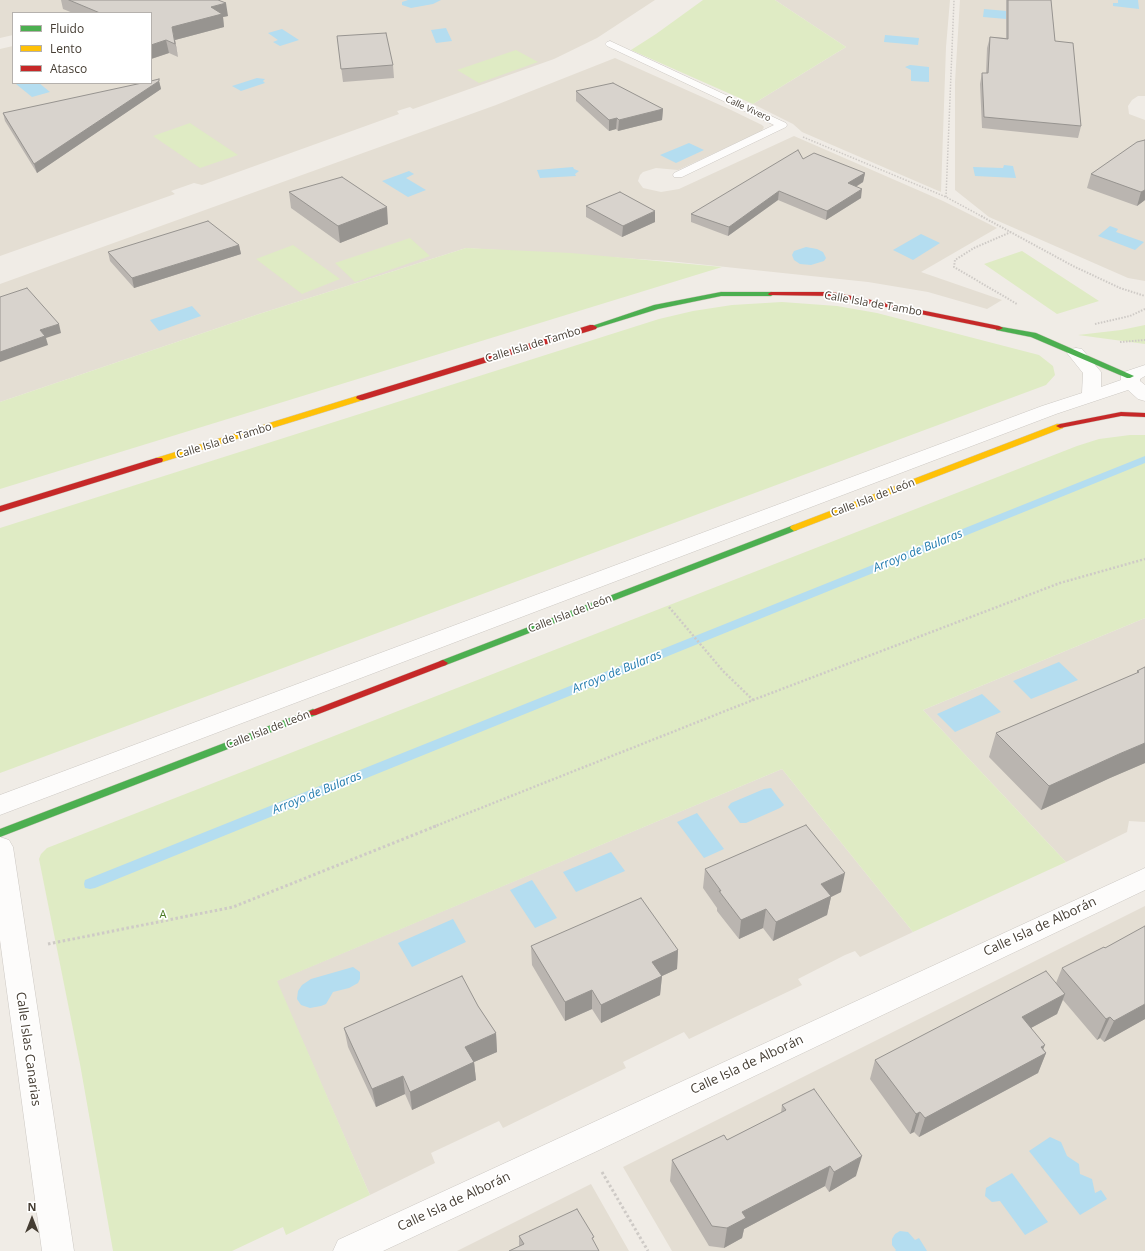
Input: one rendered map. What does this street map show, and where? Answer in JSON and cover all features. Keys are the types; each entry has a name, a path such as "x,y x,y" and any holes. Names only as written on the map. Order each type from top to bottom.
{"street":[{"name":"Calle Isla de Tambo","path":"0,509 657,308 721,294 832,294 1033,335 1138,381"},
{"name":"Calle Isla de Tambo","path":"1076,353 1092,372 1091,396"},
{"name":"Calle Isla de León","path":"0,805 1034,415 1138,381"},
{"name":"Calle Isla de León","path":"0,833 1066,424 1121,414 1145,415"},
{"name":"Calle Islas Canarias","path":"0,847 58,1251"},
{"name":"Calle Isla de Alborán","path":"349,1251 585,1142 1145,878"}],"lane":[{"name":"Calle Vivero","path":"610,44 782,125 678,175"}],"path":[{"path":"946,198 954,0"},
{"path":"779,126 946,198 1073,266 1120,288 1145,296"},
{"path":"1012,232 974,248 955,260 954,267 1018,305"},
{"path":"1095,324 1130,316 1145,309"},
{"path":"14,952 233,907 753,700 1060,583 1145,559"},
{"path":"682,620 723,671 753,700"},
{"path":"585,1142 648,1251"}],"shaded area":[{"path":"0,0 155,0 106,12 12,12 12,35 0,38"},
{"path":"196,0 655,0 597,38 554,59 413,109 410,107 397,111 399,114 202,185 194,183 171,191 175,194 0,256 0,49 12,46 12,84 152,84 152,13"},
{"path":"775,0 950,0 946,47 941,192 802,132 793,124 753,104 846,47"},
{"path":"960,0 1145,0 1145,96 1138,96 1132,100 1128,106 1129,114 1145,120 1145,281 1128,278 989,217 955,190 955,82"},
{"path":"615,58 729,109 764,127 762,131 678,170 656,168 643,172 638,181 643,188 661,192 679,189 794,136 943,201 997,228 921,272 1002,300 987,309 928,292 868,282 669,261 466,248 259,314 0,402 0,284 496,105"},
{"path":"1145,618 1145,822 1129,821 1127,832 1066,862 923,710"},
{"path":"782,769 913,932 860,957 855,951 845,955 798,979 802,985 689,1039 684,1032 623,1062 626,1068 503,1128 499,1121 431,1153 435,1163 370,1195 276,981"},
{"path":"1145,906 1145,1251 672,1251 623,1167"},
{"path":"591,1184 629,1251 457,1251"}],"green space":[{"path":"703,0 775,0 846,47 753,104 631,50"},
{"path":"516,50 538,62 479,83 457,70"},
{"path":"190,123 238,155 200,168 153,136"},
{"path":"410,238 430,256 355,282 335,263"},
{"path":"293,245 340,279 302,294 256,259"},
{"path":"466,248 571,253 722,267 0,489 0,402 259,314"},
{"path":"1022,251 1099,301 1057,314 984,264"},
{"path":"782,302 837,306 877,313 1039,355 1053,366 1055,375 1046,385 0,773 0,528 659,319 693,311 732,305"},
{"path":"1145,325 1145,344 1078,335 1121,330"},
{"name":"A","path":"1130,435 1145,435 1145,618 923,710 1066,862 913,932 782,769 277,981 370,1195 286,1235 283,1227 232,1251 113,1251 80,1064 39,859 41,854 47,848 1077,446 1099,439"}],"water":[{"path":"408,0 441,0 433,4 411,8 402,5 402,2"},
{"path":"1118,0 1138,0 1139,9 1113,6 1113,3 1118,3"},
{"path":"984,9 1029,13 1030,21 983,17"},
{"path":"446,28 452,41 436,43 431,30"},
{"path":"282,29 299,40 280,46 273,42 278,40 268,33"},
{"path":"885,35 919,38 918,45 884,42"},
{"path":"910,65 929,67 929,82 911,81 911,70 905,67"},
{"path":"257,78 265,79 263,81 265,83 241,91 232,86"},
{"path":"16,84 40,84 50,92 32,97"},
{"path":"689,143 704,150 676,163 660,155"},
{"path":"1004,165 1013,166 1016,178 975,176 973,167 1003,168"},
{"path":"573,167 579,171 575,174 576,176 540,178 537,170"},
{"path":"409,171 414,174 406,178 426,190 408,197 382,181"},
{"path":"1110,226 1118,229 1116,232 1144,242 1135,250 1098,236"},
{"path":"921,234 940,243 913,260 893,250"},
{"path":"806,247 823,252 826,258 824,261 811,265 800,264 794,260 792,255 794,251"},
{"path":"192,306 201,316 159,331 150,320"},
{"path":"1059,662 1078,680 1031,699 1013,681"},
{"path":"982,694 1001,712 955,732 937,714"},
{"path":"771,788 784,805 780,808 746,823 740,823 728,807 731,803 764,789"},
{"path":"697,813 724,849 704,858 677,822"},
{"path":"611,852 625,871 576,892 563,872"},
{"path":"532,880 557,918 535,928 510,890"},
{"path":"453,919 466,942 412,967 398,943"},
{"path":"353,967 360,972 360,979 358,983 349,988 333,992 326,1004 310,1008 301,1005 297,999 298,991 302,985 311,979"},
{"path":"1050,1137 1061,1142 1067,1156 1079,1164 1080,1174 1092,1179 1095,1193 1101,1190 1107,1199 1080,1215 1029,1151"},
{"path":"1012,1173 1048,1222 1025,1235 1000,1201 992,1202 985,1196 986,1188"},
{"path":"900,1231 908,1232 915,1240 919,1238 927,1251 895,1251 896,1250 892,1245 892,1239 895,1234"}],"building":[{"path":"69,0 218,0 226,3 211,7 222,14 172,27 175,44 166,40 152,45 152,12 98,12"},
{"path":"1008,0 1051,0 1055,41 1073,43 1081,126 984,117 982,73 988,73 990,37 1008,39"},
{"path":"386,33 393,65 341,69 337,36"},
{"path":"159,79 159,81 34,164 3,113 137,84 152,84 152,81"},
{"path":"613,83 663,109 619,120 617,118 609,120 576,91"},
{"path":"1145,140 1145,190 1141,192 1091,174 1137,142"},
{"path":"798,150 803,159 814,153 865,173 848,183 862,189 827,211 779,191 729,227 691,214"},
{"path":"342,177 387,207 338,226 289,192"},
{"path":"620,192 655,211 623,226 586,206"},
{"path":"208,221 239,245 132,278 108,252"},
{"path":"27,288 59,324 40,330 45,336 0,352 0,297"},
{"path":"1145,667 1145,743 1049,786 996,733 1139,672 1137,671"},
{"path":"806,825 845,873 821,884 831,896 776,922 766,909 741,920 719,891 721,891 705,869"},
{"path":"641,898 678,950 652,962 662,976 601,1005 592,990 565,1002 531,946"},
{"path":"1145,926 1145,1004 1114,1021 1110,1017 1106,1019 1062,968 1104,947 1105,948"},
{"path":"1046,971 1065,994 1022,1017 1045,1045 1041,1047 1046,1053 925,1118 920,1112 916,1114 875,1060"},
{"path":"462,976 478,1006 496,1033 465,1047 474,1062 410,1092 403,1076 372,1089 344,1028"},
{"path":"814,1089 862,1156 834,1172 830,1166 742,1212 746,1218 727,1228 712,1226 672,1160 724,1135 727,1140 786,1110 782,1105"},
{"path":"577,1209 594,1237 592,1238 599,1251 509,1251 524,1244 519,1236"}],"waterway":[{"name":"Arroyo de Bularas","path":"90,884 1145,459"}],"traffic: fast":[{"path":"593,327 657,307 721,294 771,294"},
{"path":"999,328 1033,335 1130,376"},
{"path":"443,663 794,528"},
{"path":"0,833 313,713"}],"traffic: slow":[{"path":"159,460 360,398"},
{"path":"794,528 1060,426"}],"traffic: jam":[{"path":"771,294 832,294 999,328"},
{"path":"360,398 593,327"},
{"path":"1060,426 1121,414 1145,415"},
{"path":"0,509 159,460"},
{"path":"313,713 443,663"}]}
